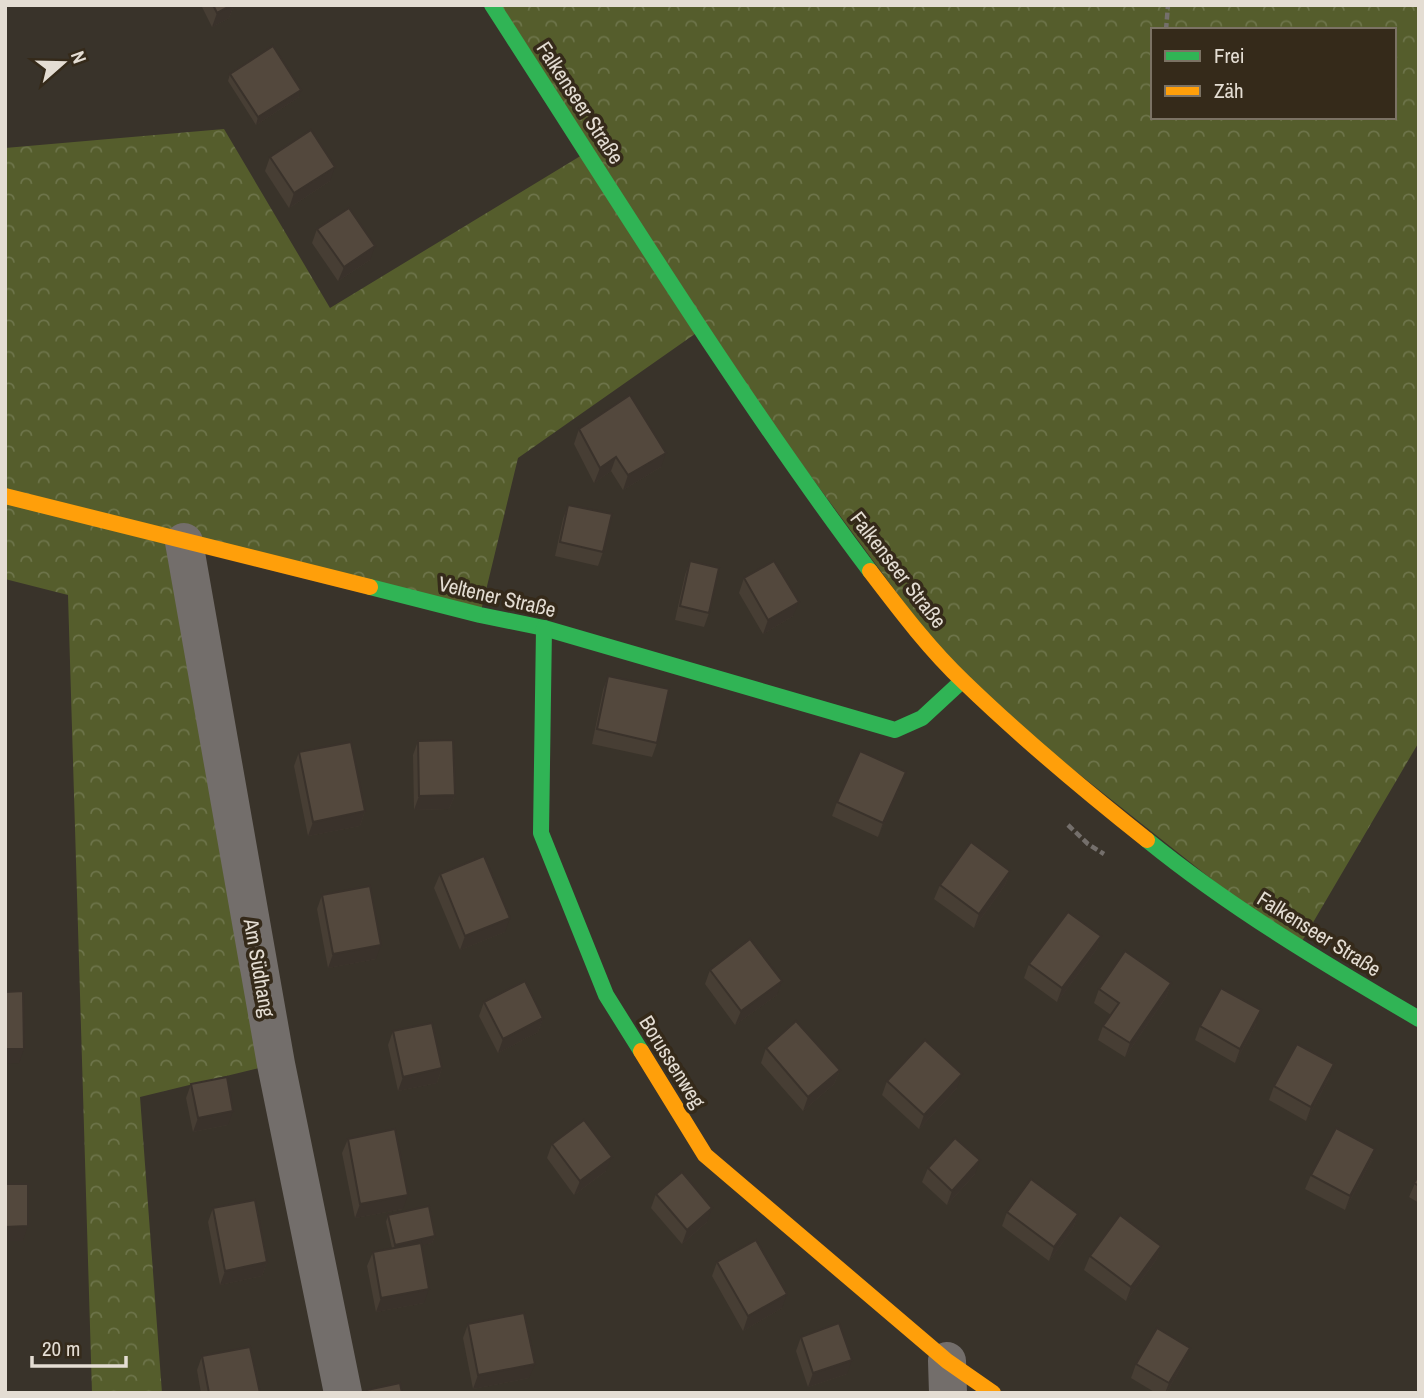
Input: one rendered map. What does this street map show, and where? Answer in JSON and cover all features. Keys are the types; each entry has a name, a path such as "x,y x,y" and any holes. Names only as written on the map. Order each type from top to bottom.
{"street":[{"name":"Falkenseer Straße","path":"492,5 740,388 817,499 894,603 962,681 1082,788 1189,874 1298,948 1419,1019"},
{"name":"Veltener Straße","path":"5,496 480,615 544,628 895,730 922,718 962,681"},
{"name":"Am Südhang","path":"184,542 276,1064 343,1393"},
{"name":"Borussenweg","path":"544,628 541,833 606,995 705,1156 948,1377 993,1393"}],"path":[{"path":"1166,28 1168,5"}],"green space":[{"path":"498,5 1419,5 1419,742 1298,948 962,681 702,329 518,458 480,615 184,542 276,1064 140,1097 162,1393 92,1393 68,595 5,579 5,148 224,129 330,308 587,152"}],"building":[{"path":"213,5 232,5 217,13"},
{"path":"273,46 301,90 258,117 230,74"},
{"path":"311,130 335,167 294,193 270,157"},
{"path":"349,208 375,246 344,267 317,229"},
{"path":"630,395 666,453 628,475 616,457 600,468 579,429"},
{"path":"568,505 612,514 603,552 560,542"},
{"path":"690,561 719,568 709,613 680,606"},
{"path":"774,561 799,602 768,620 744,578"},
{"path":"608,676 669,689 657,743 597,729"},
{"path":"453,740 455,795 419,796 418,741"},
{"path":"351,742 365,811 313,822 299,752"},
{"path":"860,751 906,772 883,823 837,802"},
{"path":"971,842 1010,871 979,914 940,885"},
{"path":"484,856 510,918 465,936 440,874"},
{"path":"370,886 381,945 333,954 322,895"},
{"path":"1068,912 1101,936 1062,988 1029,964"},
{"path":"750,939 782,981 741,1011 710,970"},
{"path":"1125,951 1171,983 1130,1043 1103,1026 1119,1003 1099,989"},
{"path":"525,981 543,1018 503,1039 484,1002"},
{"path":"1221,988 1261,1010 1240,1049 1200,1026"},
{"path":"23,991 24,1049 5,1049 5,992"},
{"path":"796,1021 840,1070 808,1097 766,1048"},
{"path":"432,1023 442,1068 403,1077 393,1031"},
{"path":"925,1040 962,1074 924,1115 887,1081"},
{"path":"1297,1044 1334,1064 1311,1107 1274,1086"},
{"path":"227,1077 233,1111 198,1118 191,1084"},
{"path":"584,1120 612,1157 580,1181 552,1144"},
{"path":"1336,1128 1375,1149 1350,1196 1311,1175"},
{"path":"395,1129 408,1195 360,1204 348,1139"},
{"path":"955,1138 980,1160 952,1191 928,1168"},
{"path":"682,1172 712,1208 687,1230 656,1194"},
{"path":"1031,1179 1078,1214 1054,1247 1007,1212"},
{"path":"5,1184 28,1184 28,1226 5,1227"},
{"path":"255,1200 267,1262 225,1271 213,1208"},
{"path":"429,1206 435,1236 395,1245 388,1215"},
{"path":"1120,1215 1161,1246 1131,1287 1090,1256"},
{"path":"756,1240 787,1294 748,1316 717,1262"},
{"path":"421,1243 429,1289 381,1298 373,1252"},
{"path":"524,1313 535,1364 478,1375 468,1324"},
{"path":"839,1323 852,1360 813,1373 801,1337"},
{"path":"1157,1328 1190,1348 1169,1383 1136,1364"},
{"path":"250,1347 260,1393 209,1393 202,1356"},
{"path":"400,1383 402,1393 368,1393 367,1390"}],"traffic: fast":[{"path":"492,5 723,362 870,571"},
{"path":"370,587 544,628 895,730 922,718 962,681"},
{"path":"544,628 541,833 606,995 641,1051"},
{"path":"1147,840 1246,912 1419,1019"}],"traffic: slow":[{"path":"5,496 370,587"},
{"path":"870,571 903,614 964,682 1054,763 1147,840"},
{"path":"641,1051 705,1155 947,1361 993,1393"}]}
